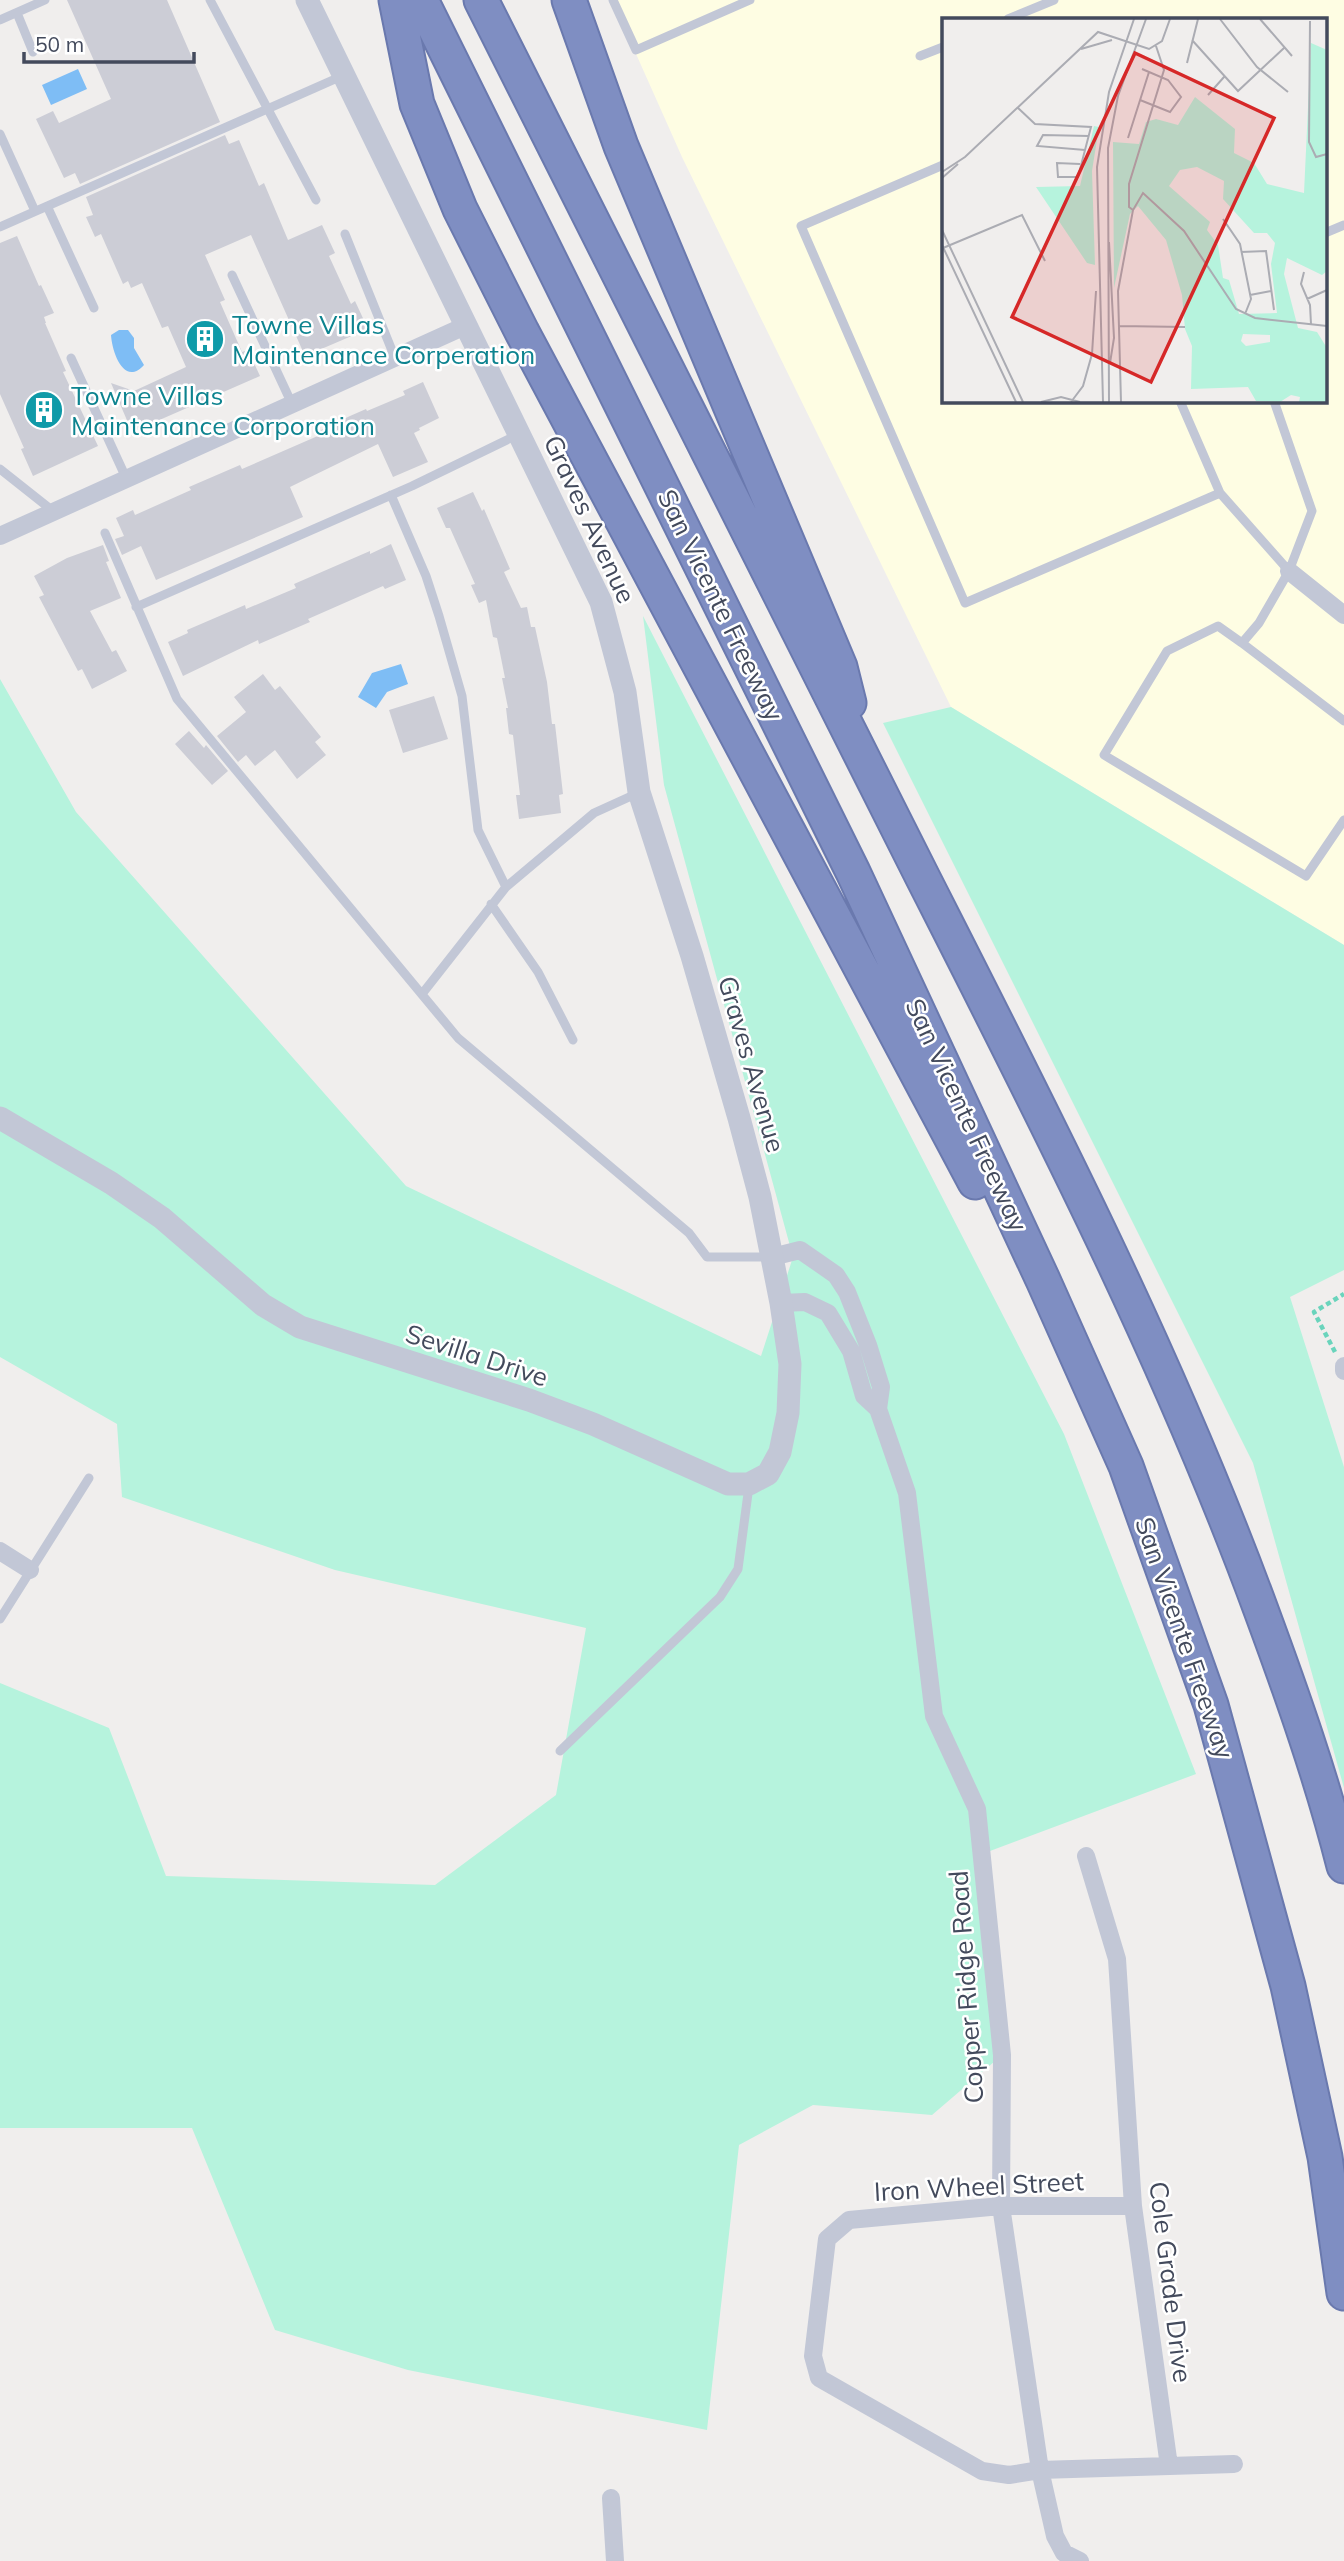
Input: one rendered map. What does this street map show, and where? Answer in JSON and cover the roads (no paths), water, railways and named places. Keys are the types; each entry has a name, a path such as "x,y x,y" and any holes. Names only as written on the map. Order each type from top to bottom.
{"highway":[{"path":"396,0 417,104 460,209 522,332 1126,1466"},
{"name":"San Vicente Freeway","path":"421,0 853,872 1043,1280 1126,1466 1211,1705 1288,1986 1325,2157 1344,2292"},
{"name":"San Vicente Freeway","path":"481,0 862,760 1057,1141 1150,1337 1225,1511 1293,1698 1344,1866"},
{"path":"569,0 621,146 840,667 862,760"}],"street":[{"name":"Graves Avenue","path":"307,0 601,602 625,692 639,792 692,956 739,1118 760,1197 772,1257"},
{"path":"0,536 466,326"},
{"path":"1289,571 1344,615"},
{"name":"Sevilla Drive","path":"0,1118 111,1183 162,1218 263,1305 300,1327 542,1405 593,1424 728,1484 749,1484"},
{"name":"Copper Ridge Road","path":"772,1257 800,1250 836,1275 847,1292 881,1387 878,1409 907,1493 934,1716 977,1809 1002,2055 1001,2206 1040,2470 1055,2536 1064,2553 1080,2561"},
{"path":"749,1484 768,1474 780,1452 788,1413 790,1364 772,1257"},
{"name":"Copper Ridge Road","path":"781,1303 804,1302 828,1313 851,1351 864,1396 878,1409"},
{"path":"0,1551 30,1570"},
{"name":"Cole Grade Drive","path":"1086,1856 1117,1959 1133,2206 1169,2466"},
{"name":"Iron Wheel Street","path":"1133,2206 1001,2206 849,2220 827,2239 813,2356 820,2378 982,2471 1009,2475 1040,2470 1234,2464"},
{"path":"611,2498 615,2561"}],"lane":[{"path":"0,20 45,0"},
{"path":"210,0 316,200"},
{"path":"614,0 636,50 750,0"},
{"path":"1010,18 1054,0"},
{"path":"17,13 33,52"},
{"path":"920,56 942,47"},
{"path":"0,227 343,75"},
{"path":"0,134 35,211"},
{"path":"942,165 801,226 965,603 1220,493"},
{"path":"47,206 94,308"},
{"path":"1326,233 1344,225"},
{"path":"345,234 395,358"},
{"path":"232,275 292,404"},
{"path":"71,359 127,480"},
{"path":"1180,402 1220,493 1289,571"},
{"path":"1242,643 1259,623 1289,571 1311,511 1274,402"},
{"path":"136,607 391,495 520,434"},
{"path":"0,469 54,513"},
{"path":"391,495 426,576 462,695 478,830 506,887"},
{"path":"105,533 177,698 458,1038 689,1233 707,1256 772,1257"},
{"path":"1344,721 1218,626 1167,652 1104,755 1306,876 1344,820"},
{"path":"422,994 506,887 594,813 639,792"},
{"path":"491,904 538,972 573,1040"},
{"path":"0,1619 89,1478"},
{"path":"560,1751 720,1597 738,1569 749,1484"}],"water":[{"path":"78,69 87,89 51,105 42,85"},
{"path":"119,330 128,330 134,338 134,348 144,365 137,371 125,370 120,365 111,335"},
{"path":"401,664 408,684 387,692 376,708 358,697 372,673"}],"place":[{"name":"Towne Villas Maintenance Corperation","path":"205,339"},
{"name":"Towne Villas Maintenance Corporation","path":"44,410"}]}
